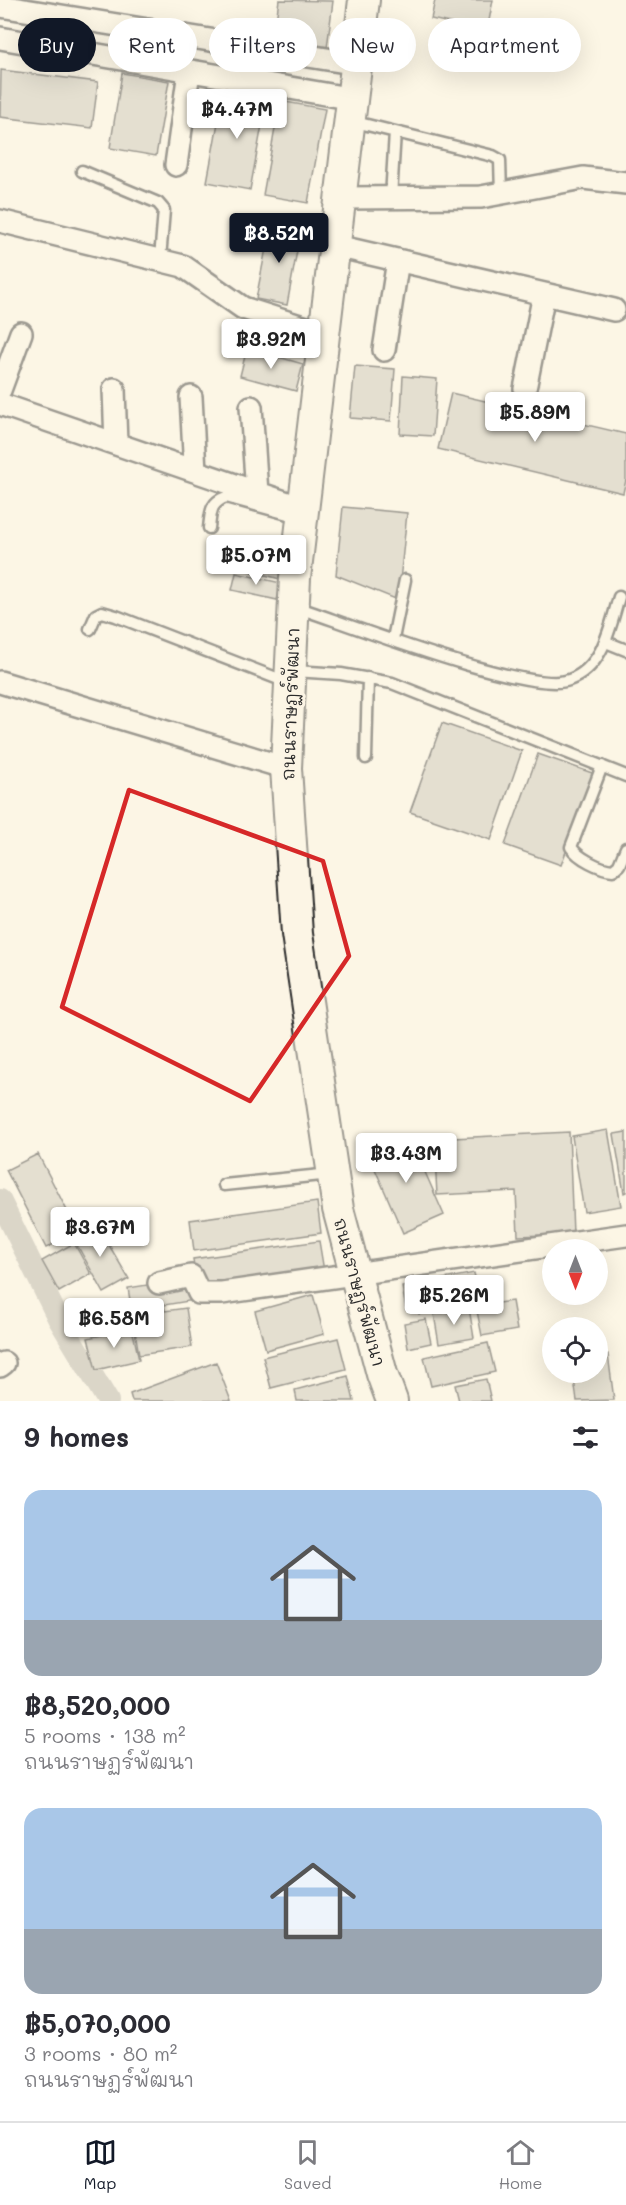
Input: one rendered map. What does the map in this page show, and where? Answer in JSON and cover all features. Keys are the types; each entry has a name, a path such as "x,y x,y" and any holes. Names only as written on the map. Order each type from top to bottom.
{"street":[{"name":"ถนนราษฏร์พัฒนา","path":"362,18 364,0"},
{"path":"0,6 329,59"},
{"path":"0,38 108,56"},
{"path":"176,165 189,72"},
{"path":"197,72 352,110"},
{"name":"ถนนราษฏร์พัฒนา","path":"357,72 302,513 293,607 286,768 297,934 338,1209 382,1374 392,1401"},
{"path":"342,198 481,197 583,178 626,183"},
{"path":"0,221 183,266 243,308 325,333"},
{"path":"336,246 614,310"},
{"path":"384,350 398,260"},
{"path":"525,389 544,294"},
{"path":"0,390 21,333"},
{"path":"114,389 117,444"},
{"path":"191,397 195,471"},
{"path":"0,404 257,493 302,513"},
{"path":"251,407 257,493"},
{"path":"0,682 286,768"},
{"path":"159,1282 191,1276 194,1278 196,1291 204,1294 356,1275 626,1235"}],"lane":[{"path":"352,110 394,132 500,160 501,194"},
{"path":"392,197 394,132"},
{"path":"82,171 158,203 164,210 160,259"},
{"path":"209,528 211,508 216,501 226,497 302,513"},
{"path":"393,639 405,580"},
{"path":"293,607 513,678 551,683 569,680 585,671 606,642 619,597"},
{"path":"90,629 96,615 102,612 289,677 368,678 411,690 626,776"},
{"path":"606,642 626,650"},
{"path":"366,758 368,678"},
{"path":"602,766 571,847 575,853 606,869 613,870 619,865 626,848"},
{"path":"224,1185 333,1174"}],"highlighted area":[{"path":"129,790 323,861 349,956 250,1101 62,1007"}],"building":[{"path":"279,0 333,1 329,18 326,56 317,55 317,18 276,18"},
{"path":"435,0 493,0 490,18 431,18"},
{"path":"1,70 98,82 92,128 0,117"},
{"path":"122,73 169,81 156,156 110,148"},
{"path":"224,90 267,98 250,190 207,182"},
{"path":"280,101 325,109 308,203 263,195"},
{"path":"271,223 301,229 287,305 256,299"},
{"path":"247,348 303,364 296,391 240,376"},
{"path":"355,366 395,369 391,421 350,418"},
{"path":"403,376 437,379 433,436 400,434"},
{"path":"451,393 626,434 626,480 623,493 438,449"},
{"path":"343,507 407,513 398,600 336,575"},
{"path":"238,554 283,566 280,579 235,567"},
{"path":"236,573 281,583 277,600 232,590"},
{"path":"442,723 522,751 491,840 410,812"},
{"path":"538,754 595,774 561,865 505,845"},
{"path":"608,1130 621,1206 584,1212 572,1136"},
{"path":"569,1132 573,1234 518,1236 516,1191 437,1195 434,1139"},
{"path":"626,1132 626,1192 624,1193 614,1134"},
{"path":"409,1136 444,1215 403,1233 368,1153"},
{"path":"38,1154 78,1232 46,1248 6,1170"},
{"path":"317,1202 321,1233 194,1251 190,1220"},
{"path":"96,1223 129,1279 104,1293 72,1236"},
{"path":"319,1241 324,1271 197,1290 193,1259"},
{"path":"74,1243 91,1274 59,1292 42,1261"},
{"path":"474,1273 479,1294 457,1298 459,1306 419,1314 417,1307 406,1309 402,1287"},
{"path":"191,1278 195,1300 164,1305 165,1311 186,1308 192,1347 139,1355 128,1288"},
{"path":"313,1295 324,1334 266,1350 255,1311"},
{"path":"512,1301 517,1330 482,1336 476,1306"},
{"path":"469,1308 474,1338 439,1344 434,1314"},
{"path":"426,1319 431,1343 408,1348 404,1323"},
{"path":"132,1328 139,1360 96,1370 88,1338"},
{"path":"338,1338 346,1369 271,1388 263,1357"},
{"path":"488,1343 495,1372 431,1386 424,1357"},
{"path":"608,1354 614,1400 577,1401 575,1383 608,1383"},
{"path":"216,1362 231,1401 132,1401 130,1394"},
{"path":"348,1376 354,1401 297,1401 295,1390"},
{"path":"486,1379 491,1401 459,1401 455,1385"}],"waterway":[{"path":"0,1200 58,1318 108,1401"}]}
